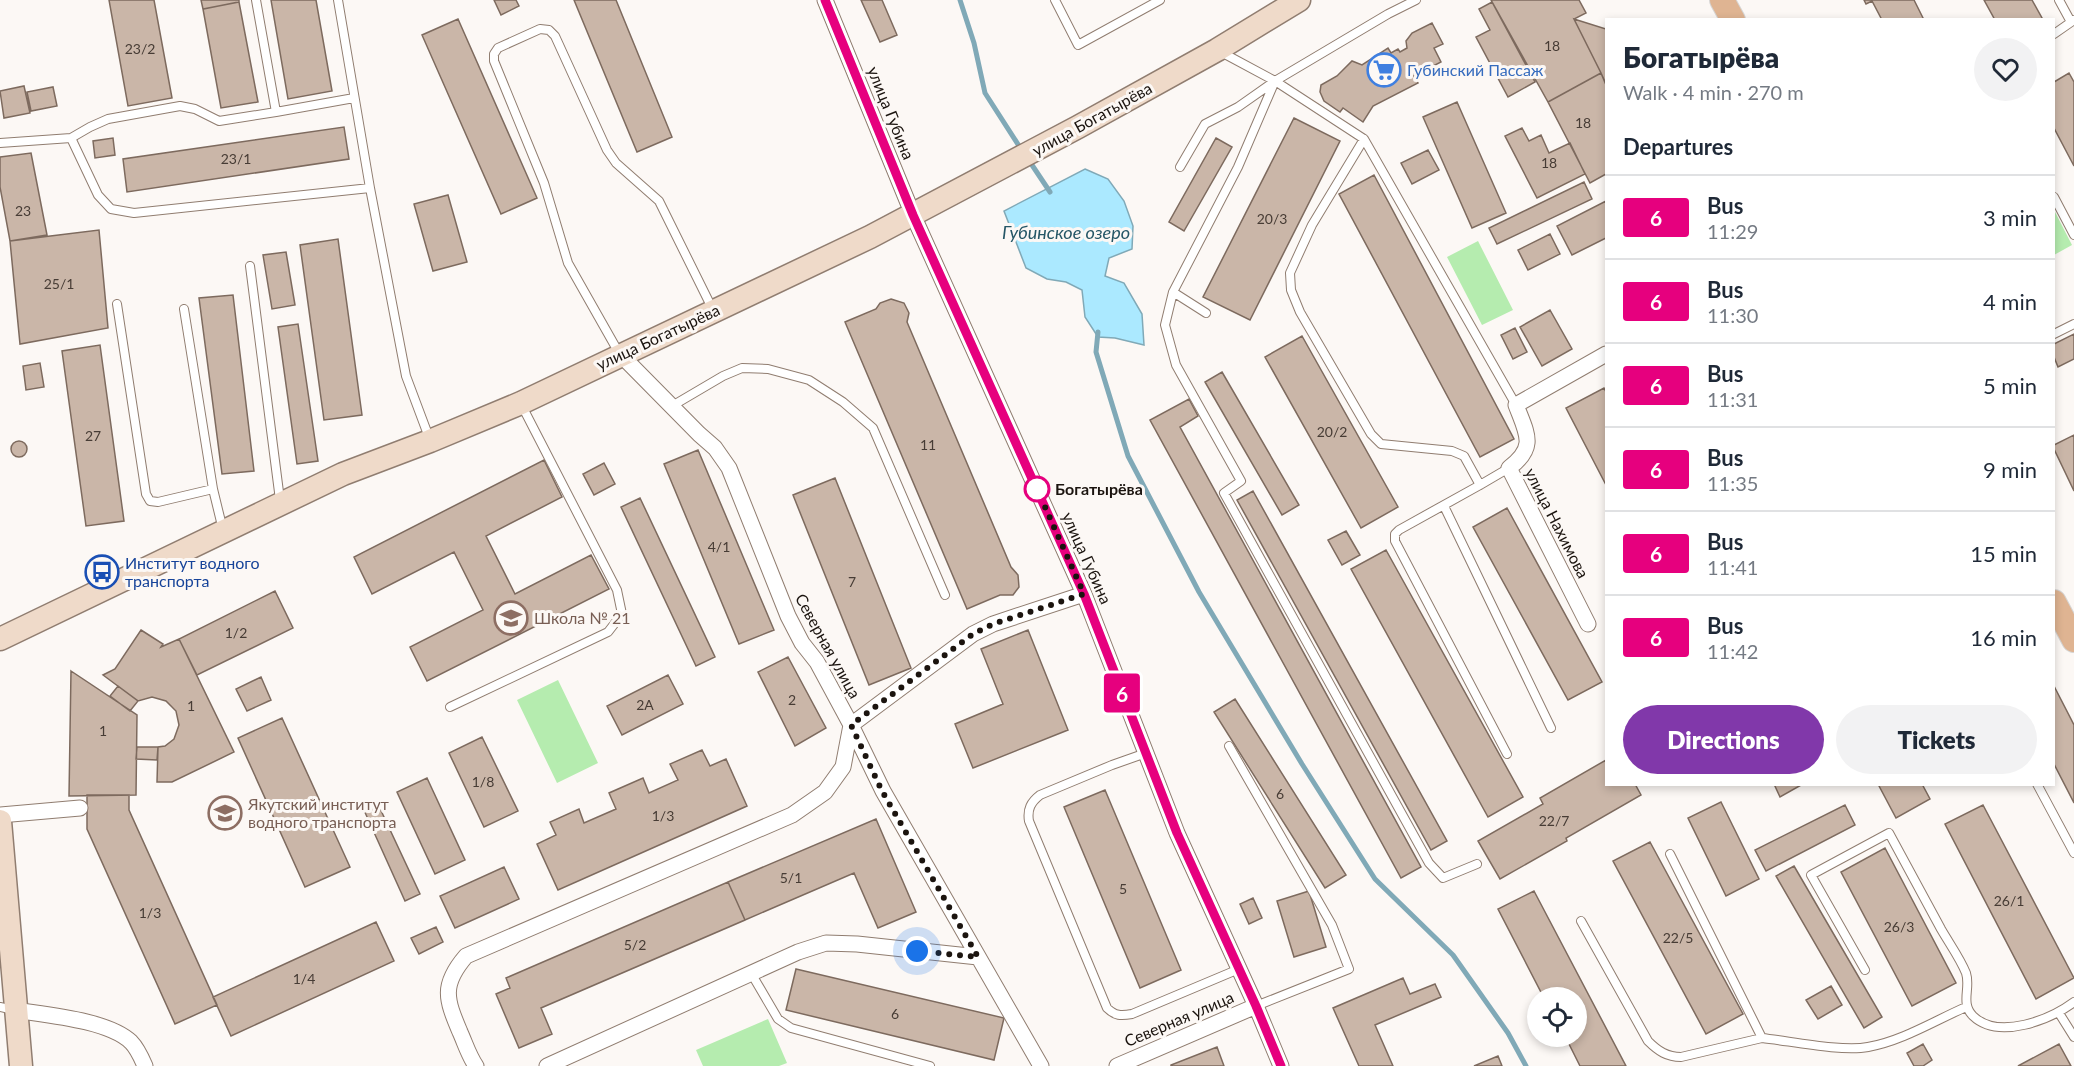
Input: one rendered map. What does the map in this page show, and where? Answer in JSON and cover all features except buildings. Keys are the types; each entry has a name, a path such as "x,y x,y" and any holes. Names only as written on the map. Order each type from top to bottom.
{"main road":[{"name":"улица Богатырёва","path":"0,639 344,474 521,403 913,215 1217,50 1299,0"},
{"path":"1722,0 1732,18"},
{"path":"2055,605 2074,640"},
{"path":"0,820 8,1008 21,1066"}],"street":[{"name":"улица Губина","path":"825,0 913,215 1084,594 1177,833 1281,1066"},
{"name":"Северная улица","path":"620,354 715,448 729,468 788,616 802,643 817,662 851,725 882,791 1041,1066"},
{"path":"1516,405 1604,360"},
{"name":"улица Нахимова","path":"1516,405 1528,438 1523,458 1509,468 1588,624"},
{"path":"476,1066 449,1006 448,989 454,970 466,956 792,815 825,792 843,767 851,725 973,634 993,624 1084,594"},
{"path":"0,815 80,808"},
{"path":"547,1066 798,952 826,944 856,944 978,957"},
{"name":"Северная улица","path":"1117,1066 1145,1058 1256,1006"},
{"path":"8,1008 97,1025 131,1042 146,1066"}],"lane":[{"path":"256,0 276,112"},
{"path":"339,0 370,188 406,376 430,441"},
{"path":"1054,0 1078,45 1160,0"},
{"path":"1180,167 1205,124 1238,107 1275,81 1388,14 1416,0"},
{"path":"2055,33 2072,21 2059,0"},
{"path":"620,354 568,263 544,183 494,61 494,54 498,48 540,29 549,30 555,36 616,164 659,201 714,311"},
{"path":"1217,50 1275,81 1364,139 1516,405"},
{"path":"1275,81 1238,167 1173,292 1165,325 1176,365 1241,481 1224,493 1429,863 1443,878 1477,864"},
{"path":"0,143 71,138 108,119 180,106 195,109 219,121 354,98"},
{"path":"71,138 98,195 111,209 134,213 370,188"},
{"path":"1364,139 1312,225 1290,273 1291,290 1300,312 1371,434 1381,444 1452,451 1464,456 1480,485"},
{"path":"2055,199 2074,235"},
{"path":"250,266 280,504"},
{"path":"1173,292 1206,314"},
{"path":"117,304 146,494 150,501 158,502 213,489"},
{"path":"184,309 213,489 224,531"},
{"path":"2055,334 2074,324"},
{"path":"672,406 723,376 742,368 768,369 809,380 843,402 873,428 945,595"},
{"path":"450,707 608,632 622,614 617,590 521,403"},
{"path":"1507,754 1395,541 1395,534 1509,468"},
{"path":"1444,506 1551,728"},
{"path":"1229,746 1332,925 1349,969 1256,1006"},
{"path":"1146,753 1040,795 1032,801 1028,812 1029,821 1107,1008 1112,1014 1121,1016 1132,1014 1239,969"},
{"path":"2038,786 2074,853"},
{"path":"1865,970 1811,875 1889,833 1966,975 1966,1006 1974,1017 2001,1027 2034,1023 2059,1013 2074,1002"},
{"path":"1670,854 1762,1038"},
{"path":"1581,921 1648,1041 1656,1050 1670,1057 1681,1057 1762,1038 1865,1048 1894,1041 1966,1006"},
{"path":"751,973 778,1019 791,1028 930,1066"},
{"path":"2059,1013 2074,1037"}],"green space":[{"path":"2055,212 2072,245 2055,254"},
{"path":"1478,241 1513,310 1482,325 1447,257"},
{"path":"558,680 598,763 557,783 517,700"},
{"path":"768,1019 787,1063 779,1066 703,1066 696,1050"}],"water":[{"name":"Губинское озеро","path":"1085,169 1108,179 1124,201 1133,226 1132,249 1109,258 1105,276 1124,283 1142,314 1144,345 1115,338 1098,337 1085,317 1082,290 1066,282 1047,279 1026,268 1004,211"}],"waterway":[{"path":"960,0 974,43 985,93 1021,149"},
{"path":"1028,159 1050,192"},
{"path":"1098,332 1096,352 1128,456 1199,592 1302,764 1375,879 1453,955 1508,1033 1526,1066"}],"bus line":[{"name":"6","path":"825,0 913,215 1084,594 1177,833 1281,1066"}],"place":[{"name":"Губинский Пассаж","path":"1384,70"},
{"name":"Богатырёва","path":"1037,489"},
{"name":"Институт водного транспорта","path":"102,572"},
{"name":"Школа № 21","path":"511,618"},
{"name":"Якутский институт водного транспорта","path":"225,813"}],"route":[{"path":"917,951 978,957 882,791 851,725 973,634 993,624 1084,594 1037,489"}]}
